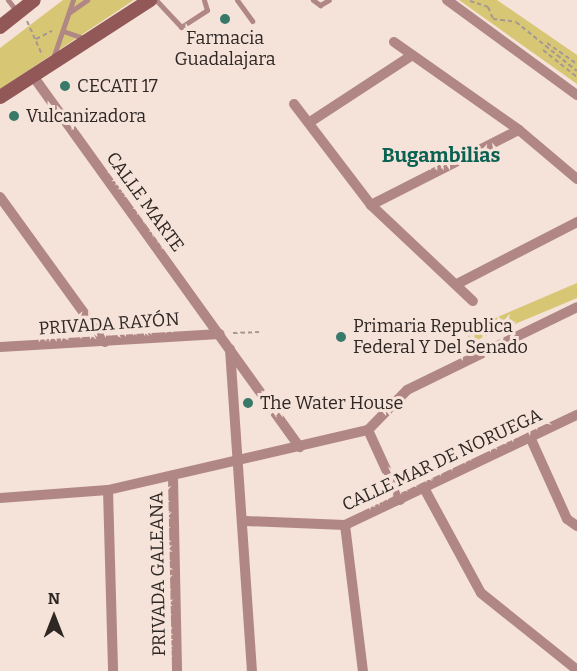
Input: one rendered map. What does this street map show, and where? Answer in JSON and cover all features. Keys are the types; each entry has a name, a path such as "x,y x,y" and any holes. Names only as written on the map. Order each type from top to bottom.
{"main road":[{"path":"0,27 34,0"},
{"path":"0,97 150,0"}],"street":[{"path":"447,0 577,95"},
{"path":"394,42 519,130 577,179"},
{"path":"310,122 411,56"},
{"name":"CALLE MARTE","path":"33,76 300,447"},
{"path":"294,104 310,122 371,205 473,301"},
{"path":"371,205 519,130"},
{"path":"0,197 105,342"},
{"path":"457,284 577,222"},
{"path":"0,498 108,490 240,463 368,430 407,390 577,307"},
{"name":"PRIVADA RAYÓN","path":"1,345 222,336"},
{"name":"CALLE MARTE","path":"230,349 246,521 252,671"},
{"name":"CALLE MAR DE NORUEGA","path":"246,521 345,525 577,415"},
{"path":"368,430 399,500"},
{"path":"530,437 567,519 577,526"},
{"name":"PRIVADA GALEANA","path":"173,477 177,671"},
{"path":"424,488 481,593 577,670"},
{"path":"108,490 113,671"},
{"path":"345,525 362,667 375,671"}],"lane":[{"path":"8,0 20,12"},
{"path":"48,66 73,0"},
{"path":"68,13 87,0"},
{"path":"156,0 181,27 207,10 204,0"},
{"path":"237,0 252,21"},
{"path":"313,0 320,5 329,0"},
{"path":"63,31 89,40"}],"path":[{"path":"468,0 488,7 493,19 516,22 577,70"},
{"path":"20,12 48,66"},
{"path":"36,39 65,23"},
{"path":"547,43 577,64"},
{"path":"543,50 577,76"},
{"path":"544,66 558,50"},
{"path":"222,336 259,332"}],"shaded area":[{"path":"63,0 134,0 0,89 0,48"},
{"path":"459,0 497,0 577,55 577,84"},
{"path":"577,283 577,298 465,345 472,328"}],"place":[{"name":"Farmacia Guadalajara","path":"225,19"},
{"name":"CECATI 17","path":"65,86"},
{"name":"Vulcanizadora","path":"14,116"},
{"name":"Primaria Republica Federal Y Del Senado","path":"341,337"},
{"name":"The Water House","path":"248,403"}],"district":[{"name":"Bugambilias","path":"441,155"}]}
